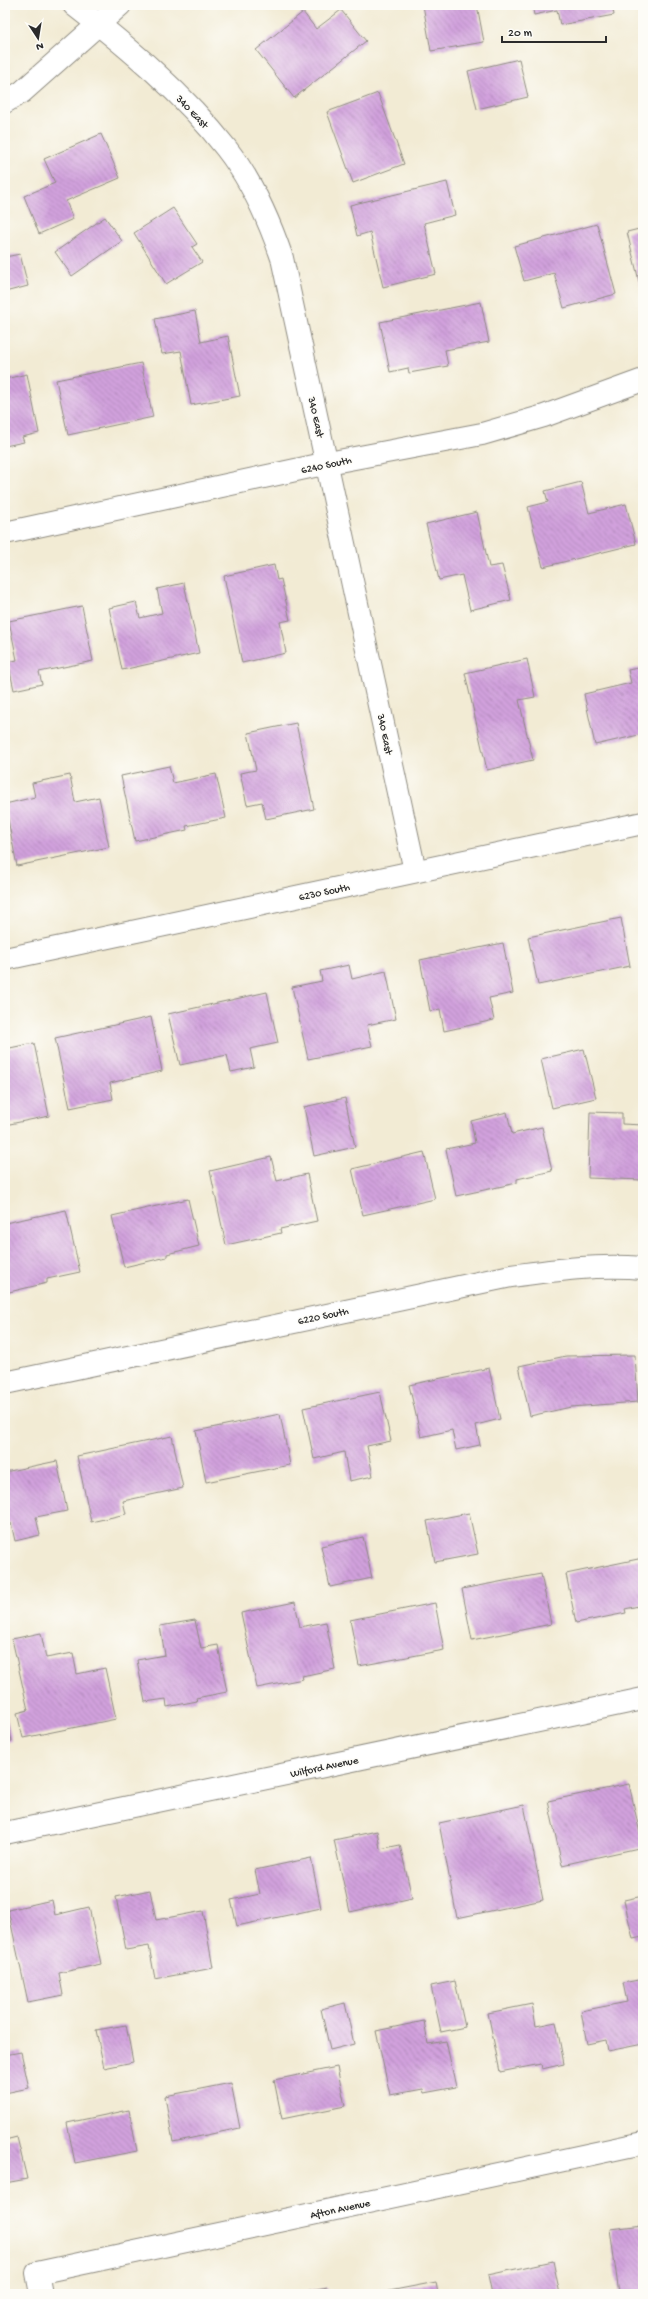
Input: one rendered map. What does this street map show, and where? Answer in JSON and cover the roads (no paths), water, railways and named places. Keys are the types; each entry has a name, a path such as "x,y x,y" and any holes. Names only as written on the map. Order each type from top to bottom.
{"street":[{"name":"340 East","path":"74,5 99,24 155,73 207,125 227,149 271,224 282,258 328,463 415,871"},
{"path":"5,102 22,92 120,5"},
{"name":"6240 South","path":"5,533 328,463 482,434 544,416 643,380"},
{"name":"6230 South","path":"5,959 415,871 643,824"},
{"name":"6220 South","path":"5,1383 511,1276 556,1270 623,1266 643,1268"},
{"name":"Wilford Avenue","path":"5,1833 643,1699"},
{"name":"Afton Avenue","path":"41,2294 37,2273 643,2143"}]}
